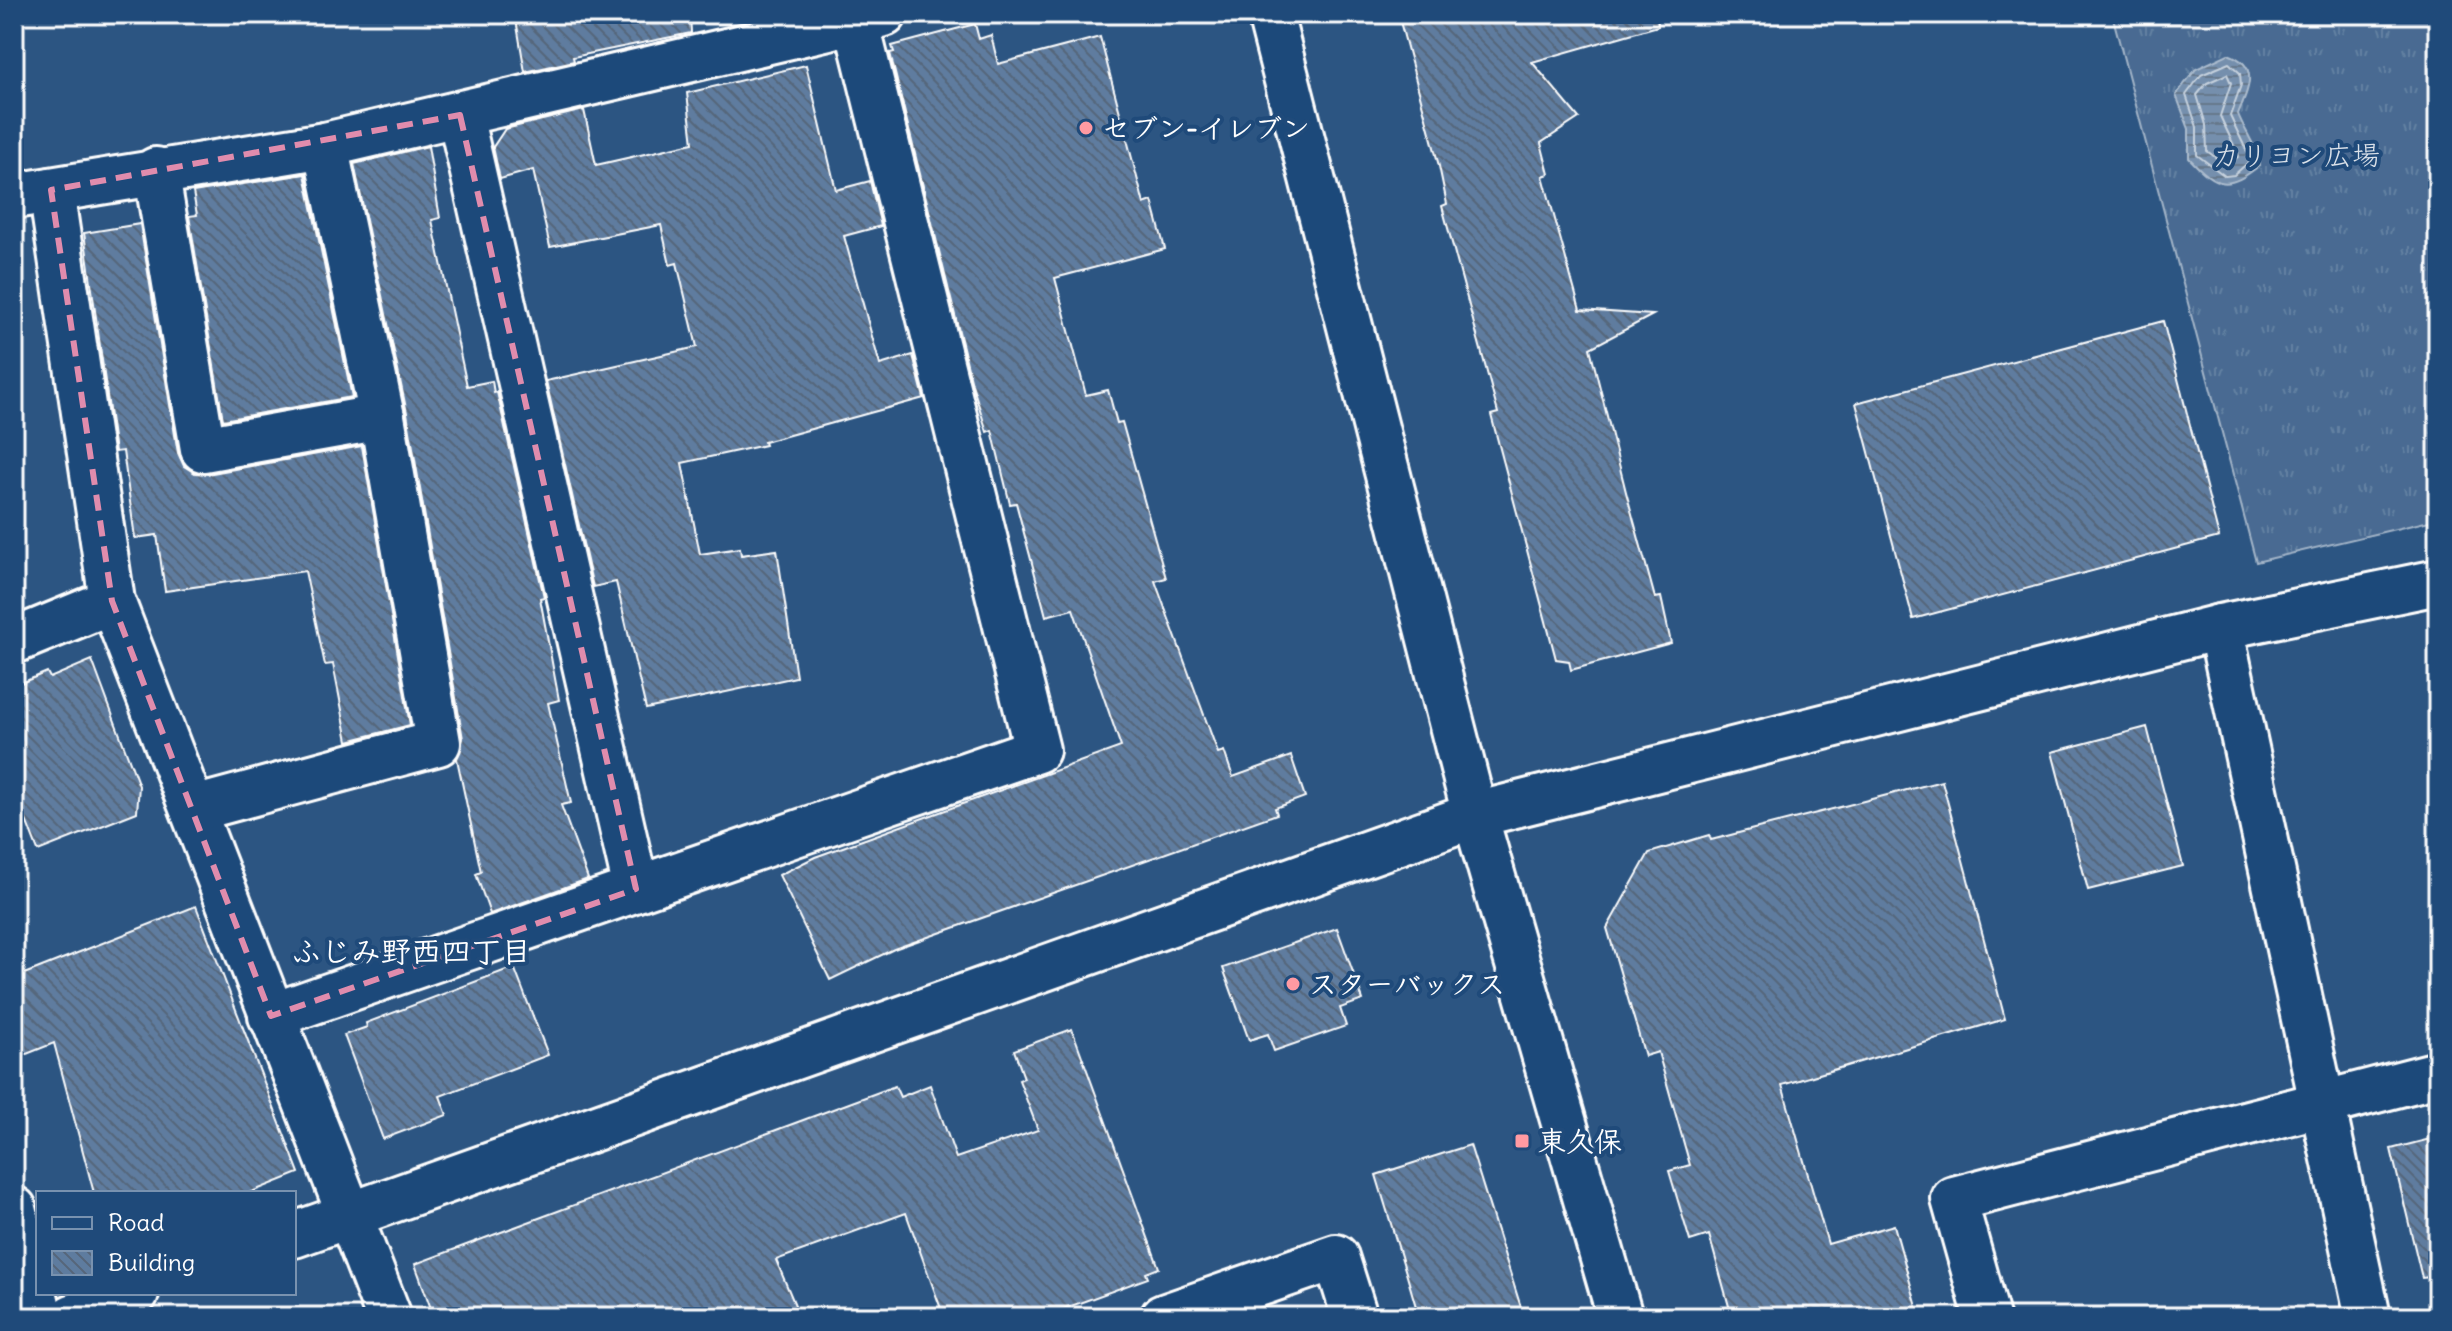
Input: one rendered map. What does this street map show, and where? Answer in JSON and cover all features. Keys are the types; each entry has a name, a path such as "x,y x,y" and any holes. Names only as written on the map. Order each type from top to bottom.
{"street":[{"path":"1270,14 1475,815 1620,1317"},
{"path":"271,1016 1037,750 870,18 325,145 156,170 33,193 112,601 271,1016 351,1214 389,1317"},
{"path":"460,115 636,889"},
{"path":"194,809 438,743 382,417 325,145"},
{"path":"156,170 203,449 382,417"},
{"path":"296,1234 1475,815 2220,627 2438,582"},
{"path":"14,641 112,601"},
{"path":"2220,627 2368,1317"},
{"path":"1987,1317 1954,1199 2438,1074"},
{"path":"14,1209 40,1317"},
{"path":"1163,1317 1336,1257 1355,1317"},
{"path":"72,1317 131,1295"}],"highlighted area":[{"path":"460,115 636,889 271,1016 112,601 51,190"}],"green space":[{"name":"カリヨン広場","path":"2112,14 2438,14 2438,519 2256,562"}],"water":[{"path":"2228,54 2245,65 2248,72 2248,87 2238,114 2260,165 2239,179 2223,182 2207,175 2189,158 2189,129 2176,95 2196,69"}],"building":[{"path":"515,14 690,14 691,33 573,57 574,61 525,72"},
{"path":"1398,14 1657,14 1658,26 1532,62 1579,118 1541,143 1549,174 1543,176 1580,310 1653,315 1590,348 1655,598 1661,597 1671,643 1571,670 1569,661 1556,659 1491,415 1498,413 1442,206 1447,204 1439,166"},
{"path":"975,24 979,39 991,35 998,64 1100,37 1144,204 1152,201 1165,249 1055,278 1086,395 1108,390 1117,423 1122,422 1166,578 1155,581 1218,753 1224,751 1233,777 1291,756 1305,797 1275,808 1277,814 894,949 830,980 779,875 815,857 1121,747 1073,609 1046,616 1016,503 1010,504 992,430 987,432 972,384 890,53 894,52 892,46"},
{"path":"806,65 836,190 870,181 881,226 844,236 880,365 913,355 924,398 764,442 765,445 682,463 700,554 740,548 741,555 777,550 796,677 646,709 616,582 593,587 546,381 697,347 677,263 670,265 661,225 550,247 533,170 500,179 493,147 505,129 584,110 596,165 693,143 687,93"},
{"path":"428,146 440,218 432,220 467,386 492,381 494,393 497,392 544,597 540,598 559,700 548,703 571,803 561,805 588,879 490,914 476,874 481,872 457,759 463,739 407,413 354,164"},
{"path":"305,174 352,397 223,420 189,216 197,215 193,192"},
{"path":"140,224 178,453 184,466 195,473 207,474 362,446 410,725 348,741 333,664 325,665 305,571 165,591 157,535 135,538 123,451 115,452 84,233"},
{"path":"2163,321 2219,537 1913,619 1856,403"},
{"path":"92,660 139,786 137,812 38,851 14,789 14,686 47,672 50,678"},
{"path":"2147,727 2183,866 2088,890 2052,752"},
{"path":"1942,781 2005,1019 1782,1085 1828,1244 1894,1225 1917,1307 1884,1317 1732,1317 1709,1235 1690,1241 1669,1171 1690,1165 1658,1052 1645,1056 1607,928 1649,853 1709,835 1711,840"},
{"path":"196,906 299,1173 254,1191 93,1191 54,1043 14,1059 14,978"},
{"name":"スターバックス","path":"1337,928 1363,1000 1340,1008 1346,1026 1274,1051 1268,1034 1249,1040 1223,968"},
{"path":"514,967 548,1055 440,1096 447,1115 383,1139 344,1035 367,1027 366,1023"},
{"path":"1072,1029 1159,1268 1146,1273 1148,1278 1041,1317 944,1317 906,1213 776,1260 800,1317 434,1317 415,1264 895,1086 900,1097 930,1085 956,1158 1038,1130 1019,1080 1024,1078 1014,1050"},
{"path":"2438,1137 2438,1276 2422,1278 2391,1149"},
{"path":"1470,1145 1524,1317 1419,1317 1376,1175"}],"place":[{"name":"セブン-イレブン","path":"1086,128"},
{"name":"スターバックス","path":"1293,984"},
{"name":"東久保","path":"1522,1141"}],"district":[{"name":"ふじみ野西四丁目","path":"411,952"}]}
